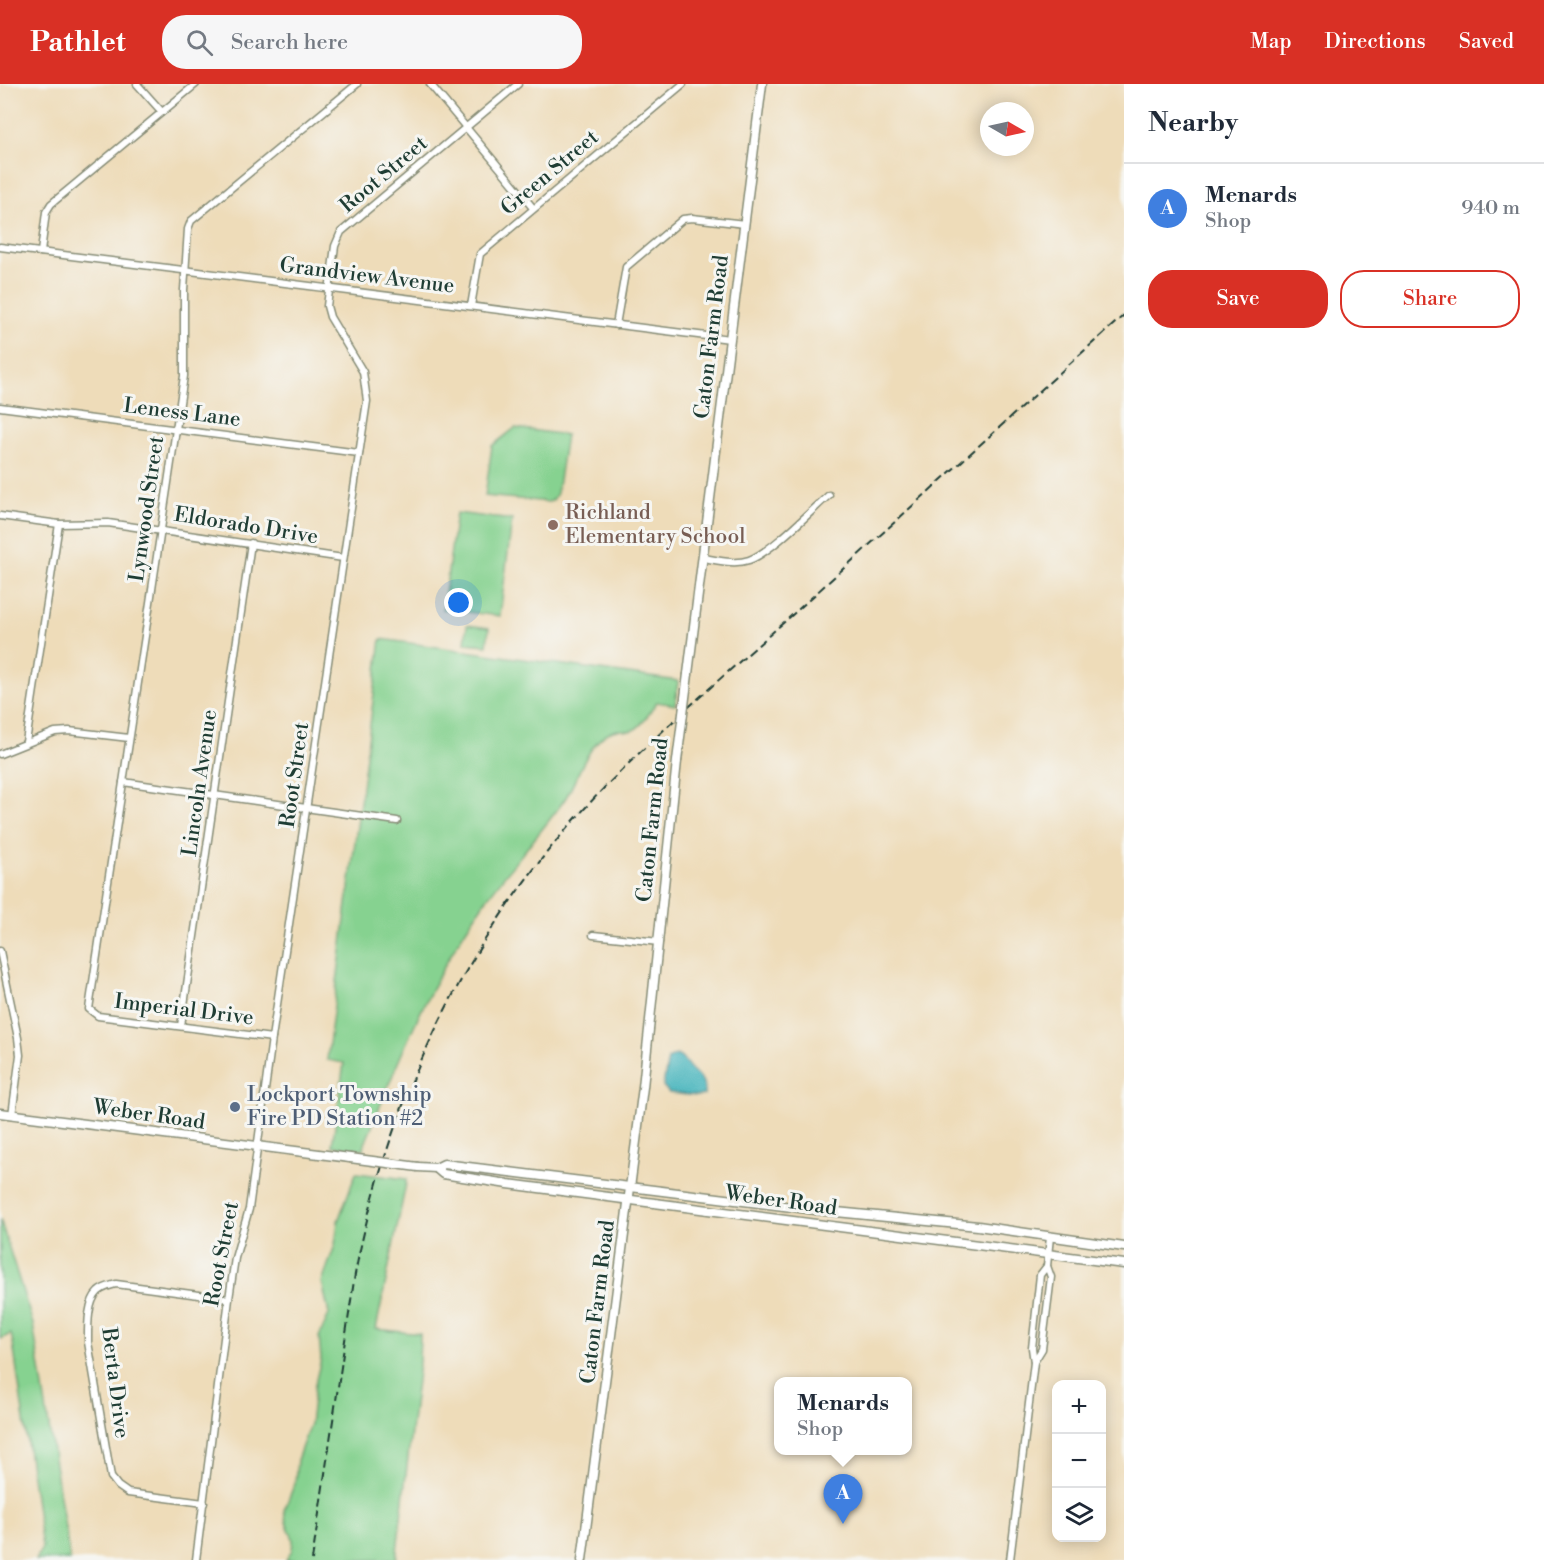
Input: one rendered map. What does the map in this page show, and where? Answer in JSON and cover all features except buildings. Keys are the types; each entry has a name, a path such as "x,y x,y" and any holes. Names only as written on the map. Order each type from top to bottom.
{"main road":[{"name":"Caton Farm Road","path":"582,1560 631,1187 677,761 762,84"},
{"name":"Weber Road","path":"0,1113 257,1148 418,1167 436,1168 444,1164 816,1210 978,1226 1124,1247"},
{"name":"Weber Road","path":"436,1168 443,1174 629,1200 1124,1264"}],"street":[{"path":"137,84 162,112"},
{"path":"41,252 45,212 51,204 196,84"},
{"name":"Lynwood Street","path":"93,1012 89,1009 183,376 186,270 191,221 357,84"},
{"path":"430,84 533,208"},
{"name":"Root Street","path":"196,1560 235,1258 249,1209 272,1038 367,401 363,372 330,317 327,306 335,246 341,232 518,84"},
{"name":"Green Street","path":"471,306 480,254 683,84"},
{"path":"616,325 626,267 683,219 745,224"},
{"name":"Grandview Avenue","path":"0,246 730,339"},
{"name":"Leness Lane","path":"0,407 359,453"},
{"path":"703,558 732,562 749,560 764,553 829,495"},
{"name":"Eldorado Drive","path":"0,516 59,524 108,523 160,529 343,558"},
{"path":"26,742 59,524"},
{"name":"Lincoln Avenue","path":"181,1026 251,543"},
{"path":"0,754 55,732 69,731 129,738"},
{"path":"123,782 397,821"},
{"path":"593,935 659,942"},
{"path":"0,951 20,1055 12,1115"},
{"name":"Imperial Drive","path":"93,1012 98,1016 272,1038"},
{"path":"1034,1362 1042,1349 1051,1277 1047,1266 1050,1236"},
{"path":"1010,1560 1034,1362 1032,1348 1040,1275 1047,1266"},
{"name":"Berta Drive","path":"204,1503 128,1493 117,1486 111,1477 88,1342 88,1328 96,1293 116,1284 229,1299"}],"green space":[{"path":"515,428 566,435 557,493 549,502 485,496 492,446"},
{"path":"456,513 512,520 500,616 443,609"},
{"path":"467,625 489,628 487,645 465,643"},
{"path":"381,639 678,681 675,705 657,702 637,728 630,731 612,731 596,743 563,802 501,880 462,935 415,1024 363,1149 332,1146 344,1063 327,1060"},
{"path":"356,1173 407,1179 376,1329 420,1334 419,1363 396,1560 286,1560 292,1550 293,1539 284,1510 295,1483 297,1460 310,1424 321,1359 319,1337 329,1314 322,1282 335,1245 338,1221"},
{"path":"0,1219 33,1324 70,1560 36,1560 42,1547 13,1343 11,1334 0,1339"}],"water":[{"path":"676,1055 683,1059 702,1080 704,1095 669,1093 663,1086 668,1059"}],"railway":[{"path":"312,1560 355,1274 371,1206 391,1139 415,1075 444,1012 477,952 515,894 558,839 605,787 652,741 1124,315"}],"place":[{"name":"Richland Elementary School","path":"553,525"},
{"name":"Lockport Township Fire PD Station #2","path":"235,1107"},
{"name":"Menards","path":"843,1524"}]}
